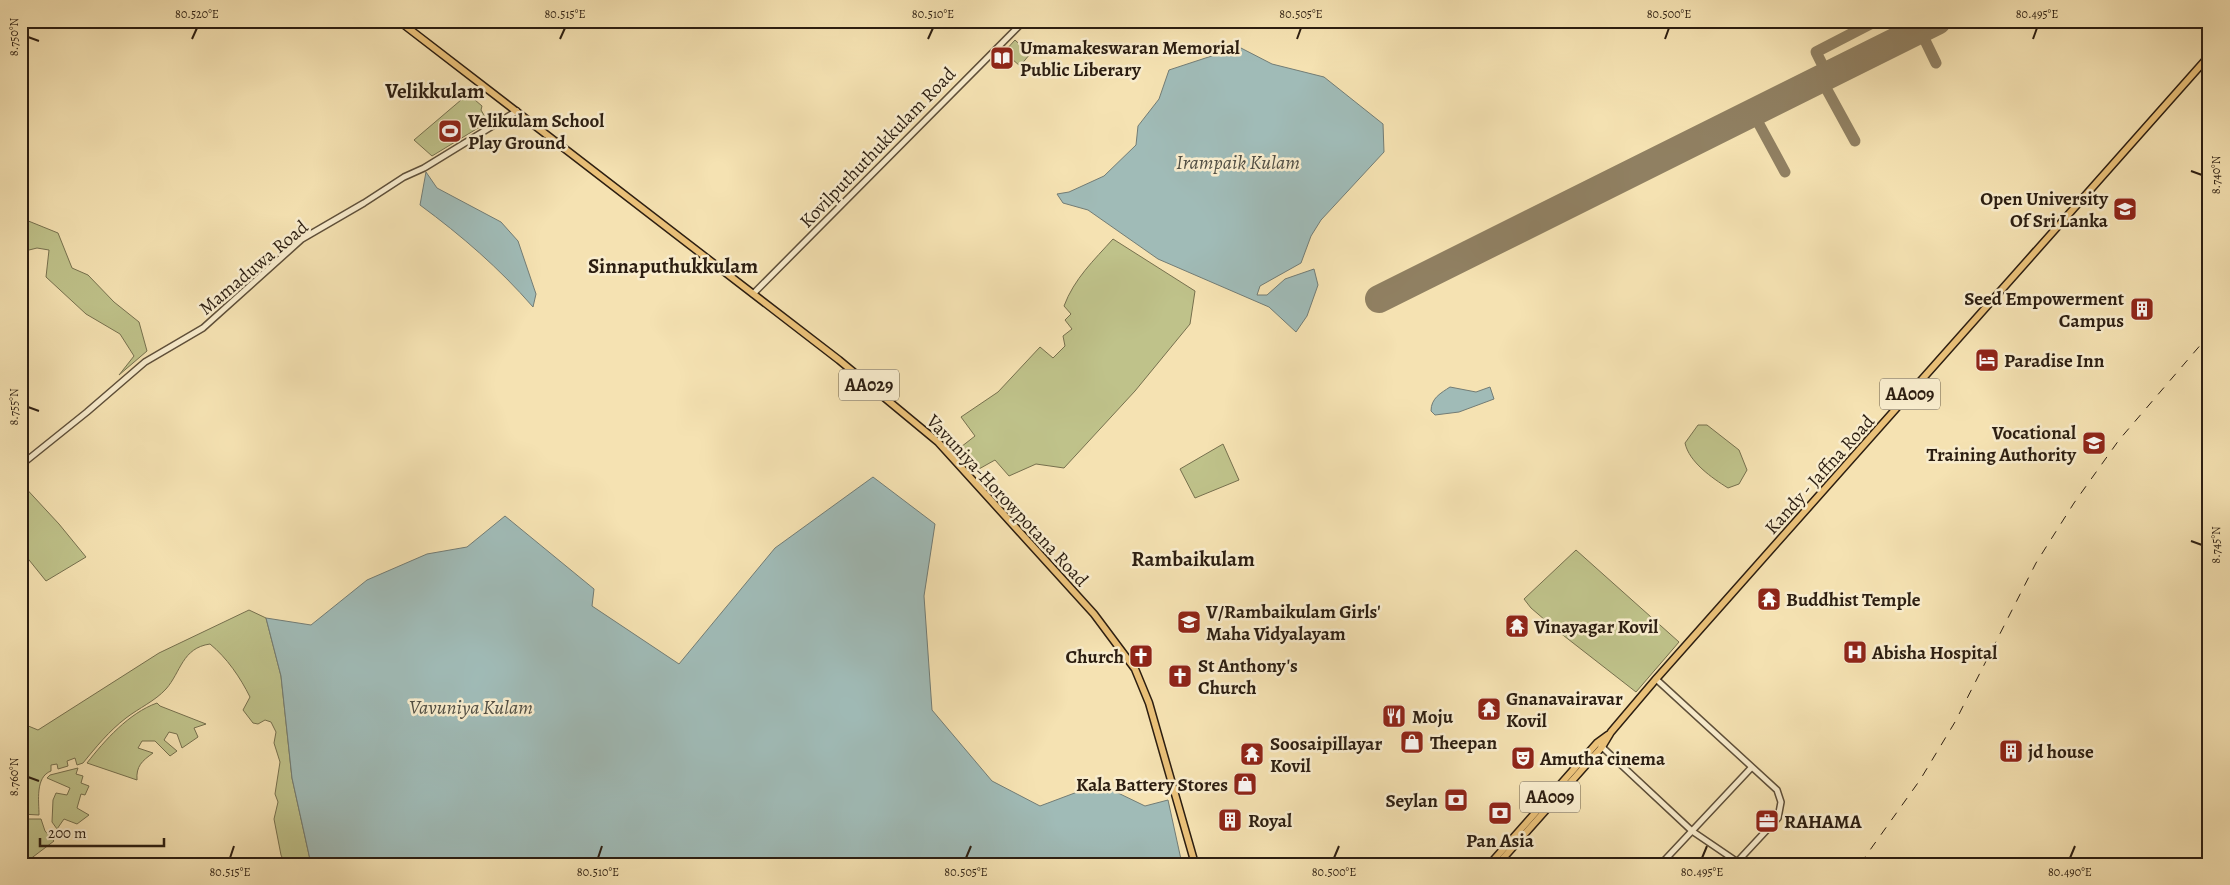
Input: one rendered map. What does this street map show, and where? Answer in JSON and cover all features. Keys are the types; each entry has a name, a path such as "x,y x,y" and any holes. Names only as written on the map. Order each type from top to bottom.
{"highway":[{"name":"Vavuniya-Horowpotana Road","path":"399,21 839,360 924,429 1094,614 1135,669 1143,686 1195,864"},
{"name":"Kandy - Jaffna Road","path":"1493,863 1600,745 1656,679 2209,56"}],"street":[{"name":"Kovilputhuthukkulam Road","path":"753,294 1024,21"},
{"name":"Mamaduwa Road","path":"21,465 145,362 203,328 302,239 517,111"},
{"path":"1600,745 1692,831 1738,863 1780,813 1781,802 1777,790 1656,679"},
{"path":"1661,864 1751,768"}],"green space":[{"path":"1015,40 1030,54 1020,66 1004,52"},
{"name":"Velikulam School Play Ground","path":"468,94 482,106 481,110 488,122 432,156 414,140"},
{"path":"21,218 58,233 72,268 88,275 114,302 139,322 147,351 119,375 134,356 120,334 86,314 46,277 49,250 37,248 21,252"},
{"path":"1113,239 1195,291 1190,324 1135,391 1064,468 1036,464 1009,476 995,460 970,474 952,454 975,436 961,417 998,392 1040,347 1053,358 1065,346 1063,336 1072,329 1065,320 1071,314 1064,306 1068,296 1085,270"},
{"path":"1698,425 1707,425 1739,450 1747,470 1739,484 1728,488 1708,474 1691,457 1685,443"},
{"path":"1223,444 1239,480 1195,498 1180,469"},
{"path":"21,483 86,557 46,581 21,550"},
{"path":"1576,550 1679,642 1636,692 1559,632 1531,608 1524,599"},
{"path":"249,610 266,618 281,676 292,778 311,864 285,864 281,855 274,819 278,802 275,794 280,762 274,743 276,732 271,722 265,720 258,724 253,723 243,710 250,697 233,668 210,644 193,650 166,689 120,723 103,739 83,763 77,765 75,758 67,761 68,766 58,769 57,764 51,765 51,771 42,778 40,784 39,815 21,814 21,787 25,790 21,723 38,730 159,653"},
{"path":"157,703 160,706 206,724 194,728 198,737 182,748 177,734 169,732 164,740 177,751 170,756 155,741 142,741 138,748 153,753 140,764 137,780 87,763 127,720"},
{"path":"78,768 76,774 83,776 81,783 89,786 85,795 81,794 77,808 89,815 77,824 64,819 57,829 52,822 53,800 56,793 67,795 70,788 47,778 50,775"},
{"path":"21,819 41,819 45,831 54,841 25,863 21,860"}],"water":[{"name":"Irampaik Kulam","path":"1239,47 1272,64 1324,77 1383,124 1384,152 1321,220 1311,236 1301,263 1260,286 1257,295 1267,295 1285,279 1314,269 1318,285 1307,316 1296,332 1269,307 1158,259 1088,210 1063,203 1057,194 1069,192 1104,176 1136,145 1138,126 1159,99 1169,70"},
{"name":"Sinnaputhukkulam","path":"426,172 437,188 501,222 518,241 536,294 533,307 480,253 420,205"},
{"path":"1450,387 1476,392 1490,387 1494,399 1459,412 1435,415 1431,411 1431,406 1437,396"},
{"name":"Vavuniya Kulam","path":"873,477 935,524 924,596 932,710 992,781 1040,806 1088,788 1116,792 1145,806 1168,800 1182,864 311,864 292,778 281,676 266,618 311,625 367,580 427,554 467,547 505,516 594,589 592,606 679,664 775,548"},
{"path":"21,735 25,791 21,787"}],"taxiway":[{"path":"1828,76 1816,52 1876,21"},
{"path":"1920,30 1936,63"},
{"path":"1821,79 1855,141"},
{"path":"1753,113 1785,172"}],"runway":[{"path":"1379,299 1937,21"}],"railway":[{"path":"1860,864 1920,780 1955,722 2036,563 2074,503 2119,440 2209,335"}],"place":[{"name":"Umamakeswaran Memorial Public Liberary","path":"1002,58"},
{"name":"Velikulam School Play Ground","path":"450,131"},
{"name":"Open University Of Sri Lanka","path":"2125,209"},
{"name":"Seed Empowerment Campus","path":"2142,309"},
{"name":"Paradise Inn","path":"1987,360"},
{"name":"Vocational Training Authority","path":"2094,443"},
{"name":"Buddhist Temple","path":"1769,599"},
{"name":"V/Rambaikulam Girls' Maha Vidyalayam","path":"1189,622"},
{"name":"Vinayagar Kovil","path":"1517,626"},
{"name":"Abisha Hospital","path":"1855,652"},
{"name":"Church","path":"1141,656"},
{"name":"St Anthony's Church","path":"1180,676"},
{"name":"Gnanavairavar Kovil","path":"1489,709"},
{"name":"Moju","path":"1394,716"},
{"name":"Theepan","path":"1412,742"},
{"name":"jd house","path":"2011,751"},
{"name":"Soosaipillayar Kovil","path":"1252,754"},
{"name":"Amutha cinema","path":"1523,758"},
{"name":"Kala Battery Stores","path":"1245,784"},
{"name":"Seylan","path":"1456,800"},
{"name":"Pan Asia","path":"1500,813"},
{"name":"Royal","path":"1230,820"},
{"name":"RAHAMA","path":"1767,821"}],"district":[{"name":"Velikkulam","path":"435,91"},
{"name":"Sinnaputhukkulam","path":"673,266"},
{"name":"Rambaikulam","path":"1193,559"}]}
